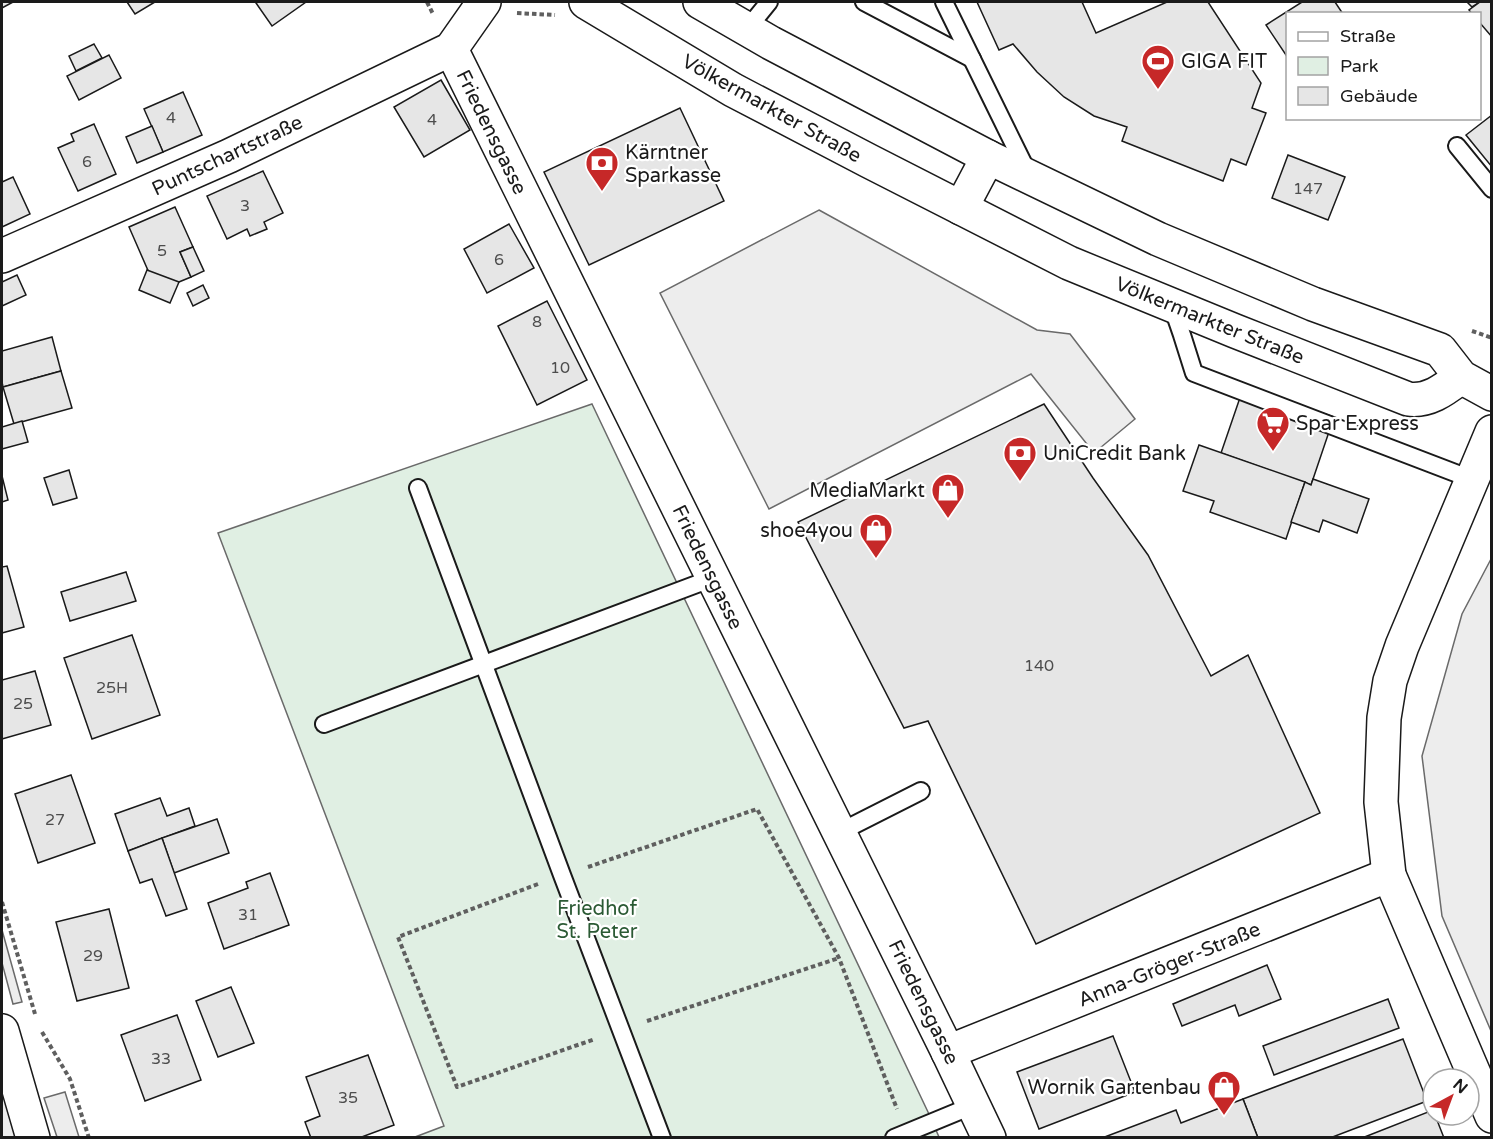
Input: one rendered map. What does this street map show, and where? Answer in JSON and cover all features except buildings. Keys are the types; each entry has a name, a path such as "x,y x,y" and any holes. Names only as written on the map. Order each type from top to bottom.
{"street":[{"name":"Friedensgasse","path":"484,2 451,50 989,1137"},
{"name":"Völkermarkter Straße","path":"586,2 733,90 1069,263 1408,399 1416,400 1434,396 1461,377"},
{"path":"700,2 771,43 988,157 1158,239 1313,304 1440,350 1461,377 1491,394"},
{"name":"Puntschartstraße","path":"2,256 229,156 451,50"},
{"path":"961,208 988,157"},
{"path":"1491,432 1389,681 1384,718 1381,802 1389,875 1491,1116"},
{"name":"Anna-Gröger-Straße","path":"948,1052 1389,875"},
{"path":"2,1031 33,1137"}],"lane":[{"path":"747,29 769,2"},
{"path":"864,2 972,59"},
{"path":"944,2 1030,177"},
{"path":"1457,146 1491,189"},
{"path":"1171,305 1194,374 1471,479"},
{"path":"418,488 662,1137"},
{"path":"324,724 713,578"},
{"path":"840,832 921,791"},
{"path":"903,1136 974,1105"}],"path":[{"path":"839,958 622,1029 457,1087 398,937 562,875 757,809 839,958 903,1136"},
{"path":"2,902 37,1019"},
{"path":"40,1030 70,1079 88,1137"}],"green space":[{"name":"Friedhof St. Peter","path":"592,404 939,1137 415,1137 444,1126 218,533"}],"shaded area":[{"path":"819,210 1037,330 1070,334 1135,419 1094,453 1031,374 769,509 660,293"},
{"path":"1491,559 1491,1031 1442,916 1422,756 1462,614"},
{"path":"2,930 22,1002 13,1004 2,963"},
{"path":"2,1085 17,1137 2,1137"},
{"path":"65,1092 79,1137 57,1137 44,1098"}],"place":[{"name":"GIGA FIT","path":"1158,90"},
{"name":"Kärntner Sparkasse","path":"602,192"},
{"name":"Spar Express","path":"1273,452"},
{"name":"UniCredit Bank","path":"1020,482"},
{"name":"MediaMarkt","path":"948,519"},
{"name":"shoe4you","path":"876,559"},
{"name":"Wornik Gartenbau","path":"1224,1116"}]}
